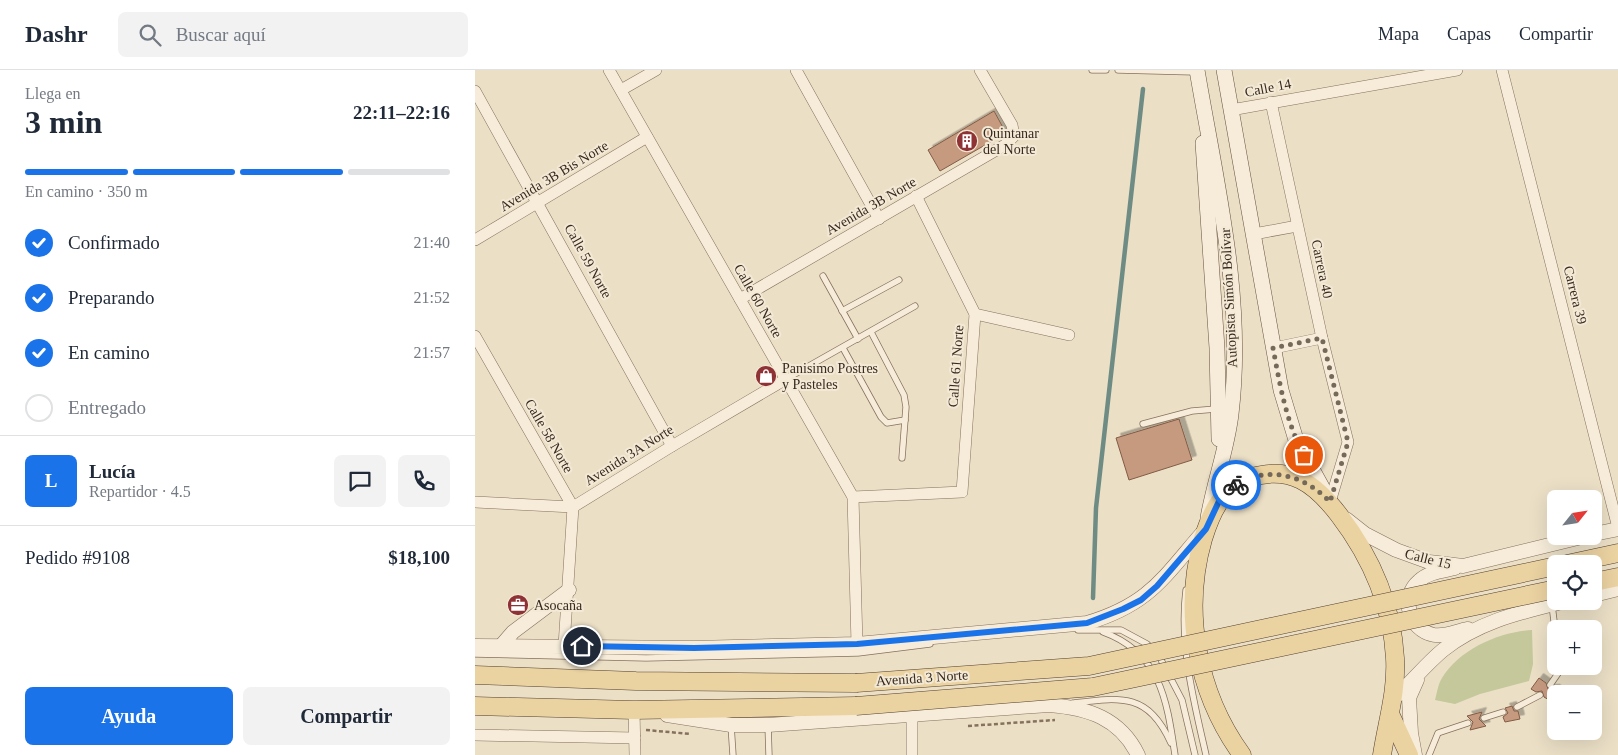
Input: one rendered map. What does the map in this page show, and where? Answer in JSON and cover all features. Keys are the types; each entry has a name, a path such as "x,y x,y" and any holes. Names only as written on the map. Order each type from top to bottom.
{"main road":[{"name":"Autopista Simón Bolívar","path":"1224,70 1281,390 1296,440 1333,507 1370,563 1385,600 1393,639 1393,699 1391,716 1382,751"},
{"path":"1197,71 1210,234 1219,408 1219,465"},
{"name":"Autopista Simón Bolívar","path":"1197,71 1224,213 1233,327 1231,414 1197,563 1194,598 1197,650 1211,700 1227,732 1242,755"},
{"path":"1206,529 1220,499 1238,484 1259,476 1281,474 1303,480 1313,486 1333,507"},
{"path":"1602,556 1618,553"},
{"name":"Calle 15","path":"1362,608 1547,568"},
{"path":"1602,580 1618,577"},
{"name":"Avenida 3 Norte","path":"475,706 635,710 856,706 1093,687 1367,629 1547,598"},
{"name":"Avenida 3 Norte","path":"475,675 636,681 856,683 1089,666 1362,608"},
{"path":"1391,716 1409,755"}],"street":[{"name":"Calle 60 Norte","path":"609,70 853,497 857,644"},
{"path":"621,90 655,70"},
{"path":"796,70 879,219"},
{"name":"Avenida 3B Norte","path":"740,299 1005,145 1014,136 1012,125 980,70"},
{"name":"Calle 14","path":"1231,110 1457,70"},
{"name":"Carrera 39","path":"1503,70 1618,528"},
{"name":"Calle 59 Norte","path":"475,91 539,203 672,446"},
{"name":"Carrera 40","path":"1271,102 1322,338 1348,442 1333,507"},
{"name":"Avenida 3B Bis Norte","path":"475,240 647,137"},
{"name":"Calle 61 Norte","path":"853,497 962,492 975,314 916,196"},
{"path":"1254,234 1297,226"},
{"path":"975,314 1069,335"},
{"name":"Calle 58 Norte","path":"475,336 573,508"},
{"path":"1273,348 1322,338"},
{"name":"Avenida 3A Norte","path":"573,508 672,446 786,379"},
{"path":"475,502 573,508 564,646"},
{"name":"Calle 15","path":"1333,507 1365,534 1396,550 1429,562 1463,566 1549,545"},
{"path":"1603,532 1618,528"},
{"path":"475,646 694,648 857,644 1087,623 1109,616 1141,600 1157,586 1206,529"},
{"path":"1463,566 1429,575 1413,587 1409,596 1411,616 1420,628 1434,635 1444,635 1481,626 1547,600"},
{"path":"1602,593 1618,589"},
{"path":"500,647 513,632 569,590"},
{"path":"1393,699 1442,651 1481,626"},
{"path":"1415,755 1409,698 1419,675"},
{"name":"Avenida 3 Norte","path":"635,710 731,725 768,725 1049,705 1084,710 1107,719 1125,734 1139,755"},
{"path":"635,710 635,755"},
{"path":"912,715 912,755"},
{"path":"475,736 635,738"}],"lane":[{"path":"1092,70 1106,70"},
{"path":"1117,70 1197,71"},
{"path":"823,276 858,339"},
{"path":"842,311 899,280"},
{"path":"786,379 915,306"},
{"path":"871,332 899,383 905,401 902,458"},
{"path":"843,348 881,418 887,423 905,420"},
{"path":"1143,424 1191,411 1219,408"},
{"path":"1188,577 1206,529"},
{"path":"1187,584 1184,628 1196,712 1206,755"},
{"path":"1099,630 1127,642 1140,653 1155,674 1165,702 1175,755"},
{"path":"475,654 566,658 646,658 858,653 1018,633 1121,630 1147,644 1159,656 1182,700 1195,755"},
{"path":"1550,685 1557,675"},
{"path":"1517,707 1540,695"},
{"path":"1049,705 1114,699 1137,704 1147,708 1159,720 1174,748"},
{"path":"1483,718 1503,712"},
{"path":"1429,755 1438,733 1469,723"},
{"path":"731,725 733,755"},
{"path":"768,725 769,755"}],"green space":[{"path":"1532,630 1533,664 1529,681 1480,694 1455,704 1435,700 1442,678 1459,659 1470,651 1494,638 1519,631"}],"building":[{"name":"Quintanar del Norte","path":"994,111 1006,133 940,171 928,150"},
{"path":"1179,419 1192,460 1129,480 1116,438"},
{"path":"1539,678 1546,683 1547,699 1544,697 1542,691 1536,692 1531,689"},
{"path":"1512,706 1514,711 1518,711 1520,719 1505,722 1503,717 1508,713 1505,708"},
{"path":"1482,712 1479,719 1486,726 1470,730 1473,722 1467,716"}],"waterway":[{"path":"1093,598 1096,508 1143,89"}],"way so far":[{"path":"1236,485 1259,476 1281,474 1303,480 1322,493 1330,502 1348,442 1322,338 1273,348 1281,390 1296,440 1304,455"}],"place":[{"name":"Quintanar del Norte","path":"967,141"},
{"name":"Panisimo Postres y Pasteles","path":"766,376"},
{"name":"Asocaña","path":"518,605"}],"route":[{"path":"582,646 694,648 857,644 1087,623 1109,616 1141,600 1157,586 1206,529 1209,518 1220,499 1236,485"}]}
